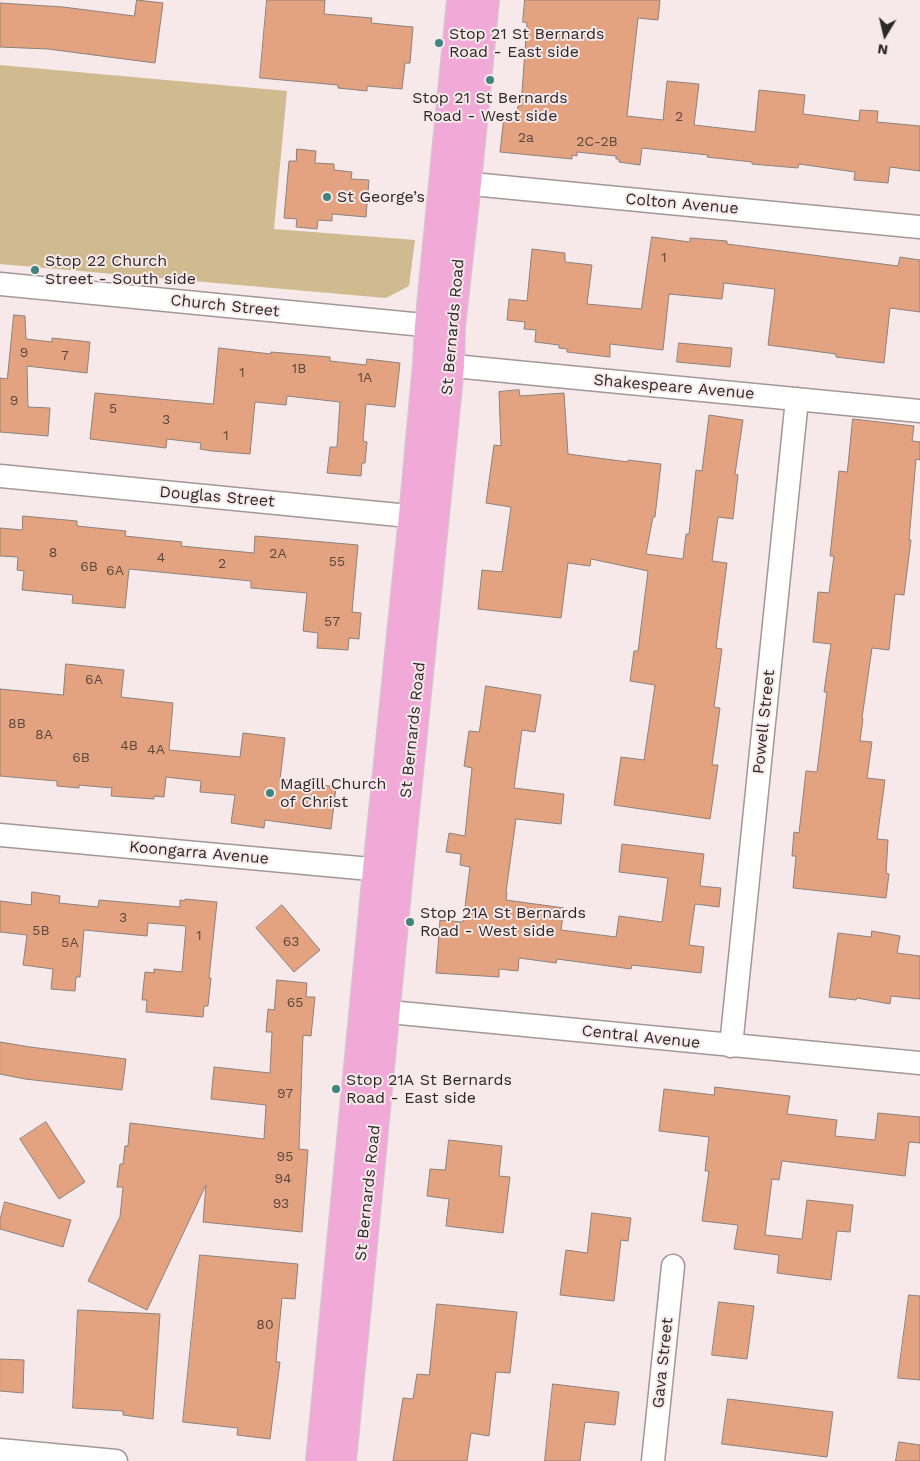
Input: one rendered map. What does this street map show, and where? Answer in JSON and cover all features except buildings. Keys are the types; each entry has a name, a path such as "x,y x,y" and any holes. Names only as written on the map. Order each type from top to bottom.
{"main road":[{"name":"St Bernards Road","path":"455,182 461,0"},
{"name":"St Bernards Road","path":"320,1461 374,1011 439,365 440,327 455,182 485,0"},
{"name":"St Bernards Road","path":"342,1461 374,1011"}],"street":[{"name":"Colton Avenue","path":"455,182 920,227"},
{"name":"Church Street","path":"0,284 440,327"},
{"name":"Shakespeare Avenue","path":"439,365 920,411"},
{"name":"Powell Street","path":"731,1046 797,399"},
{"name":"Douglas Street","path":"0,476 424,517"},
{"name":"Koongarra Avenue","path":"0,835 388,871"},
{"name":"Central Avenue","path":"374,1011 920,1064"},
{"name":"Gava Street","path":"653,1461 673,1266"},
{"path":"0,1450 116,1461"}],"shaded area":[{"path":"0,65 287,91 274,229 415,240 409,286 386,298 0,264"}],"place":[{"name":"Stop 21 St Bernards Road - East side","path":"439,43"},
{"name":"Stop 21 St Bernards Road - West side","path":"490,80"},
{"name":"St George’s","path":"327,197"},
{"name":"Stop 22 Church Street - South side","path":"35,270"},
{"name":"Magill Church of Christ","path":"270,793"},
{"name":"Stop 21A St Bernards Road - West side","path":"410,922"},
{"name":"Stop 21A St Bernards Road - East side","path":"336,1089"}]}
